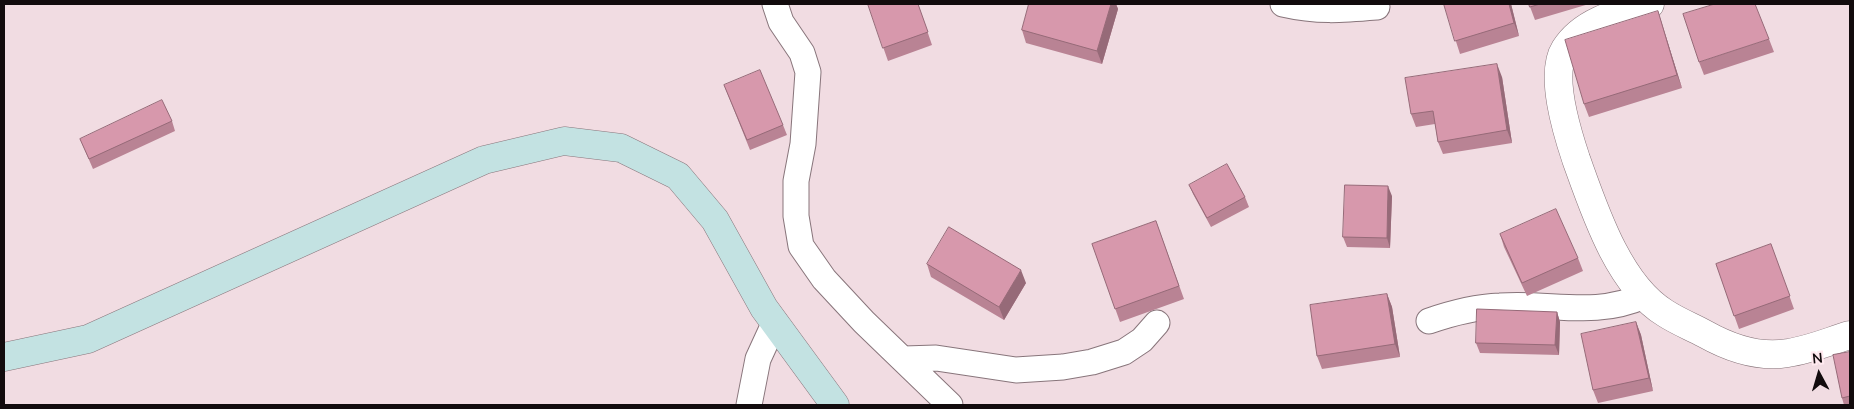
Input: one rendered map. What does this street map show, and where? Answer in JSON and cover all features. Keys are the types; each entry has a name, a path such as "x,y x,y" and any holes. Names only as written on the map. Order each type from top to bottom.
{"main road":[{"path":"4,357 88,339 484,160 564,141 621,148 678,176 715,220 764,308 835,405"}],"street":[{"path":"776,4 781,22 802,52 808,72 803,144 796,182 796,216 801,246 824,279 864,322 950,405"},
{"path":"1282,4 1311,10 1377,7"},
{"path":"1650,4 1612,15 1590,26 1573,39 1565,49 1560,60 1558,78 1567,132 1590,198 1621,268 1644,296 1664,313 1721,343 1746,351 1788,353 1850,335"},
{"path":"1429,321 1475,308 1502,306 1589,309 1615,306 1644,296"},
{"path":"750,405 758,359 775,322"},
{"path":"904,359 936,358 1016,370 1063,367 1092,362 1124,352 1142,340 1157,323"}],"building":[{"path":"868,4 918,4 928,32 883,48"},
{"path":"1029,4 1111,4 1097,51 1022,30"},
{"path":"1444,4 1509,4 1514,23 1455,41"},
{"path":"1529,4 1540,4 1530,7"},
{"path":"1715,4 1755,4 1769,39 1699,62 1683,14"},
{"path":"1658,11 1677,75 1584,104 1565,40"},
{"path":"1497,64 1507,130 1438,142 1433,111 1411,114 1405,78"},
{"path":"760,70 783,125 747,140 724,85"},
{"path":"162,100 172,121 89,159 80,139"},
{"path":"1227,164 1245,197 1207,218 1189,185"},
{"path":"1345,185 1388,186 1387,238 1343,237"},
{"path":"1556,209 1578,258 1522,283 1500,234"},
{"path":"1156,221 1179,286 1115,309 1092,244"},
{"path":"949,227 1021,270 999,307 927,264"},
{"path":"1771,244 1790,296 1734,316 1716,264"},
{"path":"1387,294 1395,344 1317,356 1310,305"},
{"path":"1477,309 1557,312 1555,345 1476,343"},
{"path":"1636,322 1649,378 1593,390 1581,334"},
{"path":"1850,352 1850,396 1842,398 1833,355"}]}
